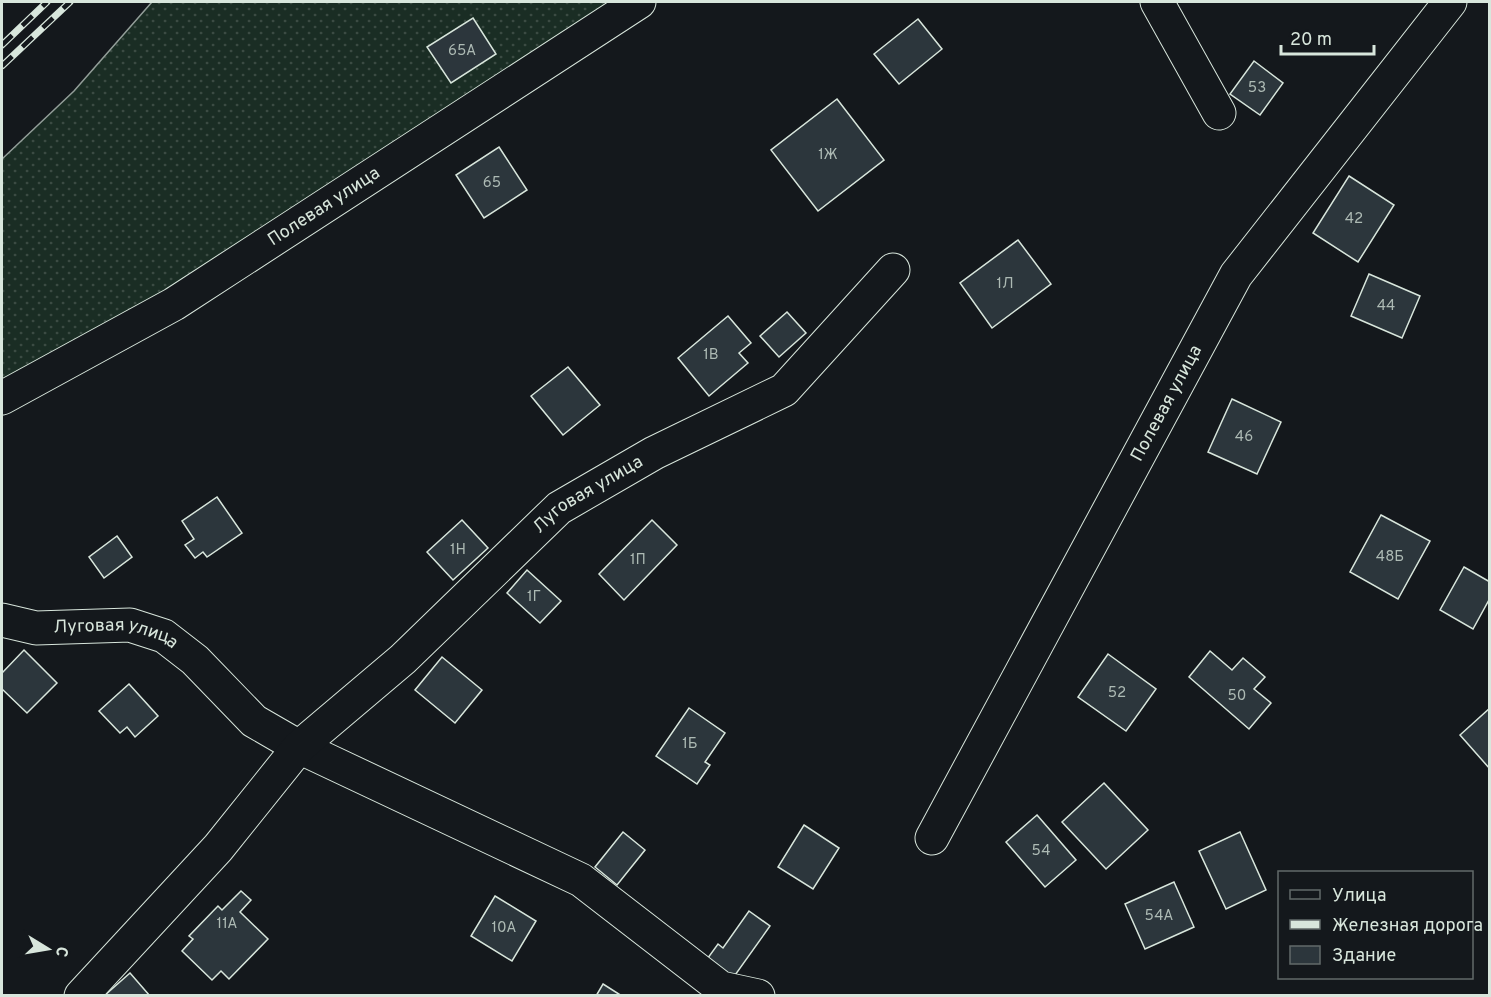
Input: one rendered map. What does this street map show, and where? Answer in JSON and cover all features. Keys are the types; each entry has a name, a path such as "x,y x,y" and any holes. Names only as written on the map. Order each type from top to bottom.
{"street":[{"name":"Полевая улица","path":"2,398 174,304 639,2"},
{"path":"1157,2 1219,112"},
{"name":"Полевая улица","path":"933,838 1236,275 1450,2"},
{"name":"Луговая улица","path":"81,996 218,848 299,747 403,659 558,508 654,453 784,390 893,270"},
{"name":"Луговая улица","path":"2,620 36,628 130,625 164,636 195,660 254,721 299,747 581,880 717,992 758,996"}],"green space":[{"path":"152,2 617,2 2,395 2,159 74,91"}],"building":[{"path":"473,18 496,54 451,83 427,47"},
{"path":"918,19 942,49 899,84 874,54"},
{"path":"1254,61 1283,83 1260,115 1230,94"},
{"path":"837,99 884,160 818,211 771,150"},
{"path":"499,147 527,190 484,218 456,175"},
{"path":"1349,176 1394,205 1358,262 1313,233"},
{"path":"1018,240 1051,284 992,328 960,283"},
{"path":"1369,274 1420,296 1402,338 1351,316"},
{"path":"787,312 806,333 779,357 760,336"},
{"path":"728,316 751,343 739,353 748,363 709,396 678,358"},
{"path":"568,367 600,405 563,435 531,396"},
{"path":"1232,399 1281,422 1257,474 1208,452"},
{"path":"217,497 242,533 207,557 203,552 195,558 185,545 194,539 182,521"},
{"path":"1381,515 1430,541 1398,599 1350,572"},
{"path":"462,520 488,548 453,580 427,552"},
{"path":"652,520 677,545 624,600 599,574"},
{"path":"117,536 132,557 104,578 89,557"},
{"path":"1464,567 1490,582 1490,598 1473,629 1440,610"},
{"path":"527,570 561,601 540,623 507,593"},
{"path":"24,650 57,683 27,713 2,689 2,673"},
{"path":"1210,651 1232,670 1243,658 1265,677 1254,689 1271,703 1249,729 1189,677"},
{"path":"1108,654 1156,689 1126,731 1078,697"},
{"path":"442,657 482,690 455,723 415,690"},
{"path":"129,684 158,716 135,737 127,727 120,733 99,711"},
{"path":"689,708 725,733 705,762 710,765 697,784 656,756"},
{"path":"1490,708 1490,769 1460,735"},
{"path":"1104,783 1148,830 1106,869 1062,822"},
{"path":"1037,815 1076,860 1045,887 1006,842"},
{"path":"804,825 839,848 813,889 778,867"},
{"path":"623,832 645,850 617,885 595,867"},
{"path":"1240,832 1266,890 1226,909 1199,851"},
{"path":"1174,882 1194,927 1145,949 1125,904"},
{"path":"241,891 251,900 240,912 268,939 229,979 221,971 212,980 182,951 193,939 189,936 218,906 222,910"},
{"path":"495,896 536,921 512,961 471,936"},
{"path":"749,911 770,926 728,985 702,966 718,944 723,948"},
{"path":"130,973 150,996 104,996"},
{"path":"603,984 622,996 596,996"}],"railway":[{"path":"2,45 47,2"},
{"path":"2,66 70,2"}]}
